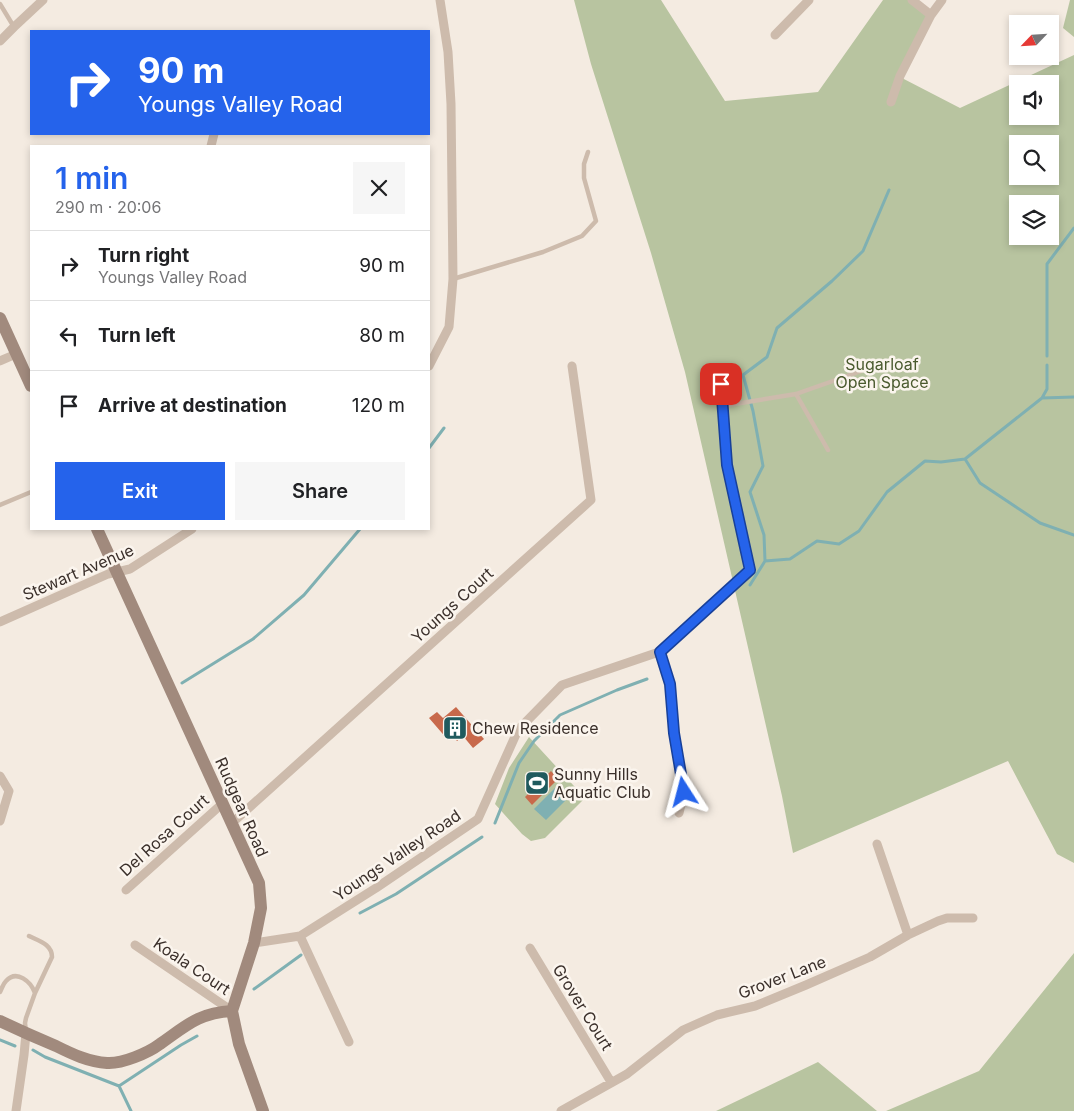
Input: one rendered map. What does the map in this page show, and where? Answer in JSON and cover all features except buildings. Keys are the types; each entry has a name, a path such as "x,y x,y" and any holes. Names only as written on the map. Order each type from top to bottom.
{"street":[{"path":"0,41 43,0"},
{"path":"430,364 450,327 453,279 451,104 448,52 440,0"},
{"path":"775,36 809,0"},
{"path":"912,0 931,15"},
{"path":"891,102 900,76 931,15 942,0"},
{"path":"0,318 30,381"},
{"path":"0,361 16,354"},
{"name":"Youngs Court","path":"232,823 591,500 572,366"},
{"name":"Rudgear Road","path":"98,530 259,883 261,908 254,943 232,1011 239,1044 263,1111"},
{"name":"Stewart Avenue","path":"0,622 108,574 130,569 190,530"},
{"name":"Youngs Valley Road","path":"254,943 300,936 376,888 478,819 518,730 562,685 660,652 750,570"},
{"path":"660,652 670,684 674,733 684,792 679,813"},
{"path":"0,776 8,791 0,821"},
{"name":"Del Rosa Court","path":"126,890 223,803"},
{"path":"877,844 908,935"},
{"name":"Grover Lane","path":"561,1111 627,1074 683,1030 717,1015 756,1006 806,985 870,957 908,935 947,918 973,918"},
{"path":"300,936 349,1042"},
{"name":"Koala Court","path":"135,946 232,1011"},
{"name":"Grover Court","path":"530,948 612,1082"},
{"path":"0,1021 93,1062 108,1063 123,1062 158,1046 184,1026 200,1017 218,1012 232,1011"},
{"path":"16,1111 26,1033"}],"lane":[{"path":"0,4 14,27"},
{"path":"453,279 543,252 582,236 596,221 584,178 584,164 588,152"},
{"path":"723,406 796,394 867,369"},
{"path":"721,384 727,465 750,570"},
{"path":"796,394 828,450"},
{"path":"0,506 30,492"},
{"path":"26,1033 25,1023 35,993 52,957 50,949 46,945 30,936"},
{"path":"0,992 7,980 15,976 21,977 30,983 35,993"}],"green space":[{"name":"Sugarloaf Open Space","path":"574,0 661,0 725,101 818,92 883,0 912,0 931,15 900,77 960,108 1009,85 1009,125 1059,125 1059,75 1031,75 1052,65 1059,65 1059,62 1074,55 1074,863 1057,854 1008,761 793,853 782,796 685,372 651,253 591,64"},
{"path":"1070,0 1074,0 1074,37 1063,28"},
{"name":"Sunny Hills Aquatic Club","path":"529,737 585,798 545,838 531,841 522,834 495,804 509,768"},
{"path":"1074,953 1074,1111 886,1111 979,1071"},
{"path":"818,1062 877,1111 716,1111"}],"water":[{"path":"559,784 571,795 546,820 534,809"}],"waterway":[{"path":"765,561 764,535 750,492 763,466 753,411 743,375 767,357 777,328 832,281 863,251 889,190"},
{"path":"1047,356 1047,264 1074,228"},
{"path":"965,459 1042,398 1047,389 1047,365"},
{"path":"1042,398 1074,397"},
{"path":"430,447 444,428"},
{"path":"965,459 980,483 1040,523 1074,535"},
{"path":"750,585 765,561 790,559 817,541 839,544 859,531 887,492 925,461 941,462 965,459"},
{"path":"182,683 253,639 304,595 359,530"},
{"path":"495,823 519,763 534,741 560,715 647,679"},
{"path":"360,913 396,894 482,837"},
{"path":"254,989 301,955"},
{"path":"119,1086 197,1036"},
{"path":"0,1040 15,1046"},
{"path":"33,1050 45,1057 119,1086 131,1111"}],"place":[{"name":"Chew Residence","path":"455,728"},
{"name":"Sunny Hills Aquatic Club","path":"537,783"}],"route":[{"path":"684,792 674,733 670,684 660,652 750,570 727,465 721,384"}]}
